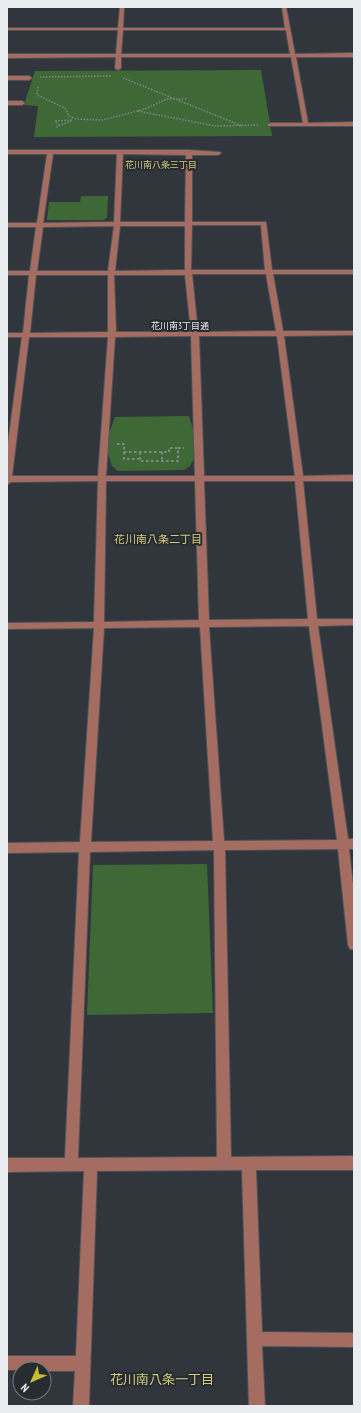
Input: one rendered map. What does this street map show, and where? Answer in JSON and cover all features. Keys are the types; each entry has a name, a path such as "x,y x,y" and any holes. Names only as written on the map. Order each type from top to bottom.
{"street":[{"path":"118,68 122,7"},
{"path":"284,7 306,125"},
{"path":"7,30 288,29"},
{"path":"7,56 354,55"},
{"path":"7,78 29,78"},
{"path":"7,103 22,103"},
{"path":"270,125 354,124"},
{"path":"7,152 218,153"},
{"path":"7,482 39,225 50,152"},
{"path":"71,1164 85,847 99,625 102,479 112,334 111,273 117,225 120,152"},
{"path":"189,152 188,273 195,334 204,624 219,846 224,1164"},
{"path":"7,225 264,223 269,272 280,334 299,478 313,623 349,844 354,946"},
{"path":"7,273 354,272"},
{"name":"花川南3丁目通","path":"7,335 354,333"},
{"path":"7,479 354,478"},
{"path":"7,626 354,622"},
{"path":"7,848 349,844"},
{"path":"7,1165 354,1163"},
{"path":"81,1406 91,1164"},
{"path":"249,1164 257,1406"},
{"path":"255,1339 354,1340"},
{"path":"7,1363 82,1364"}],"path":[{"path":"118,68 120,76"},
{"path":"76,119 69,116 65,108 37,95 39,77 120,76 242,126"},
{"path":"56,127 76,119 103,120 145,109 166,99 188,99"},
{"path":"136,111 215,126 270,125"},
{"path":"59,125 56,121 72,120"},
{"path":"105,444 124,444 124,459 140,459 140,461 178,461 178,448"},
{"path":"124,452 169,452 169,448 199,448"},
{"path":"140,452 140,459"},
{"path":"162,452 162,461"}],"green space":[{"path":"261,70 272,136 34,137 38,106 24,105 35,71"},
{"path":"81,196 108,196 107,218 103,220 47,220 49,202 80,202"},
{"path":"189,416 199,448 190,466 184,470 118,471 112,466 105,444 115,417"},
{"path":"207,864 213,1013 87,1015 93,865"}],"district":[{"name":"花川南八条三丁目","path":"161,164"},
{"name":"花川南八条二丁目","path":"158,539"},
{"name":"花川南八条一丁目","path":"162,1379"}]}
